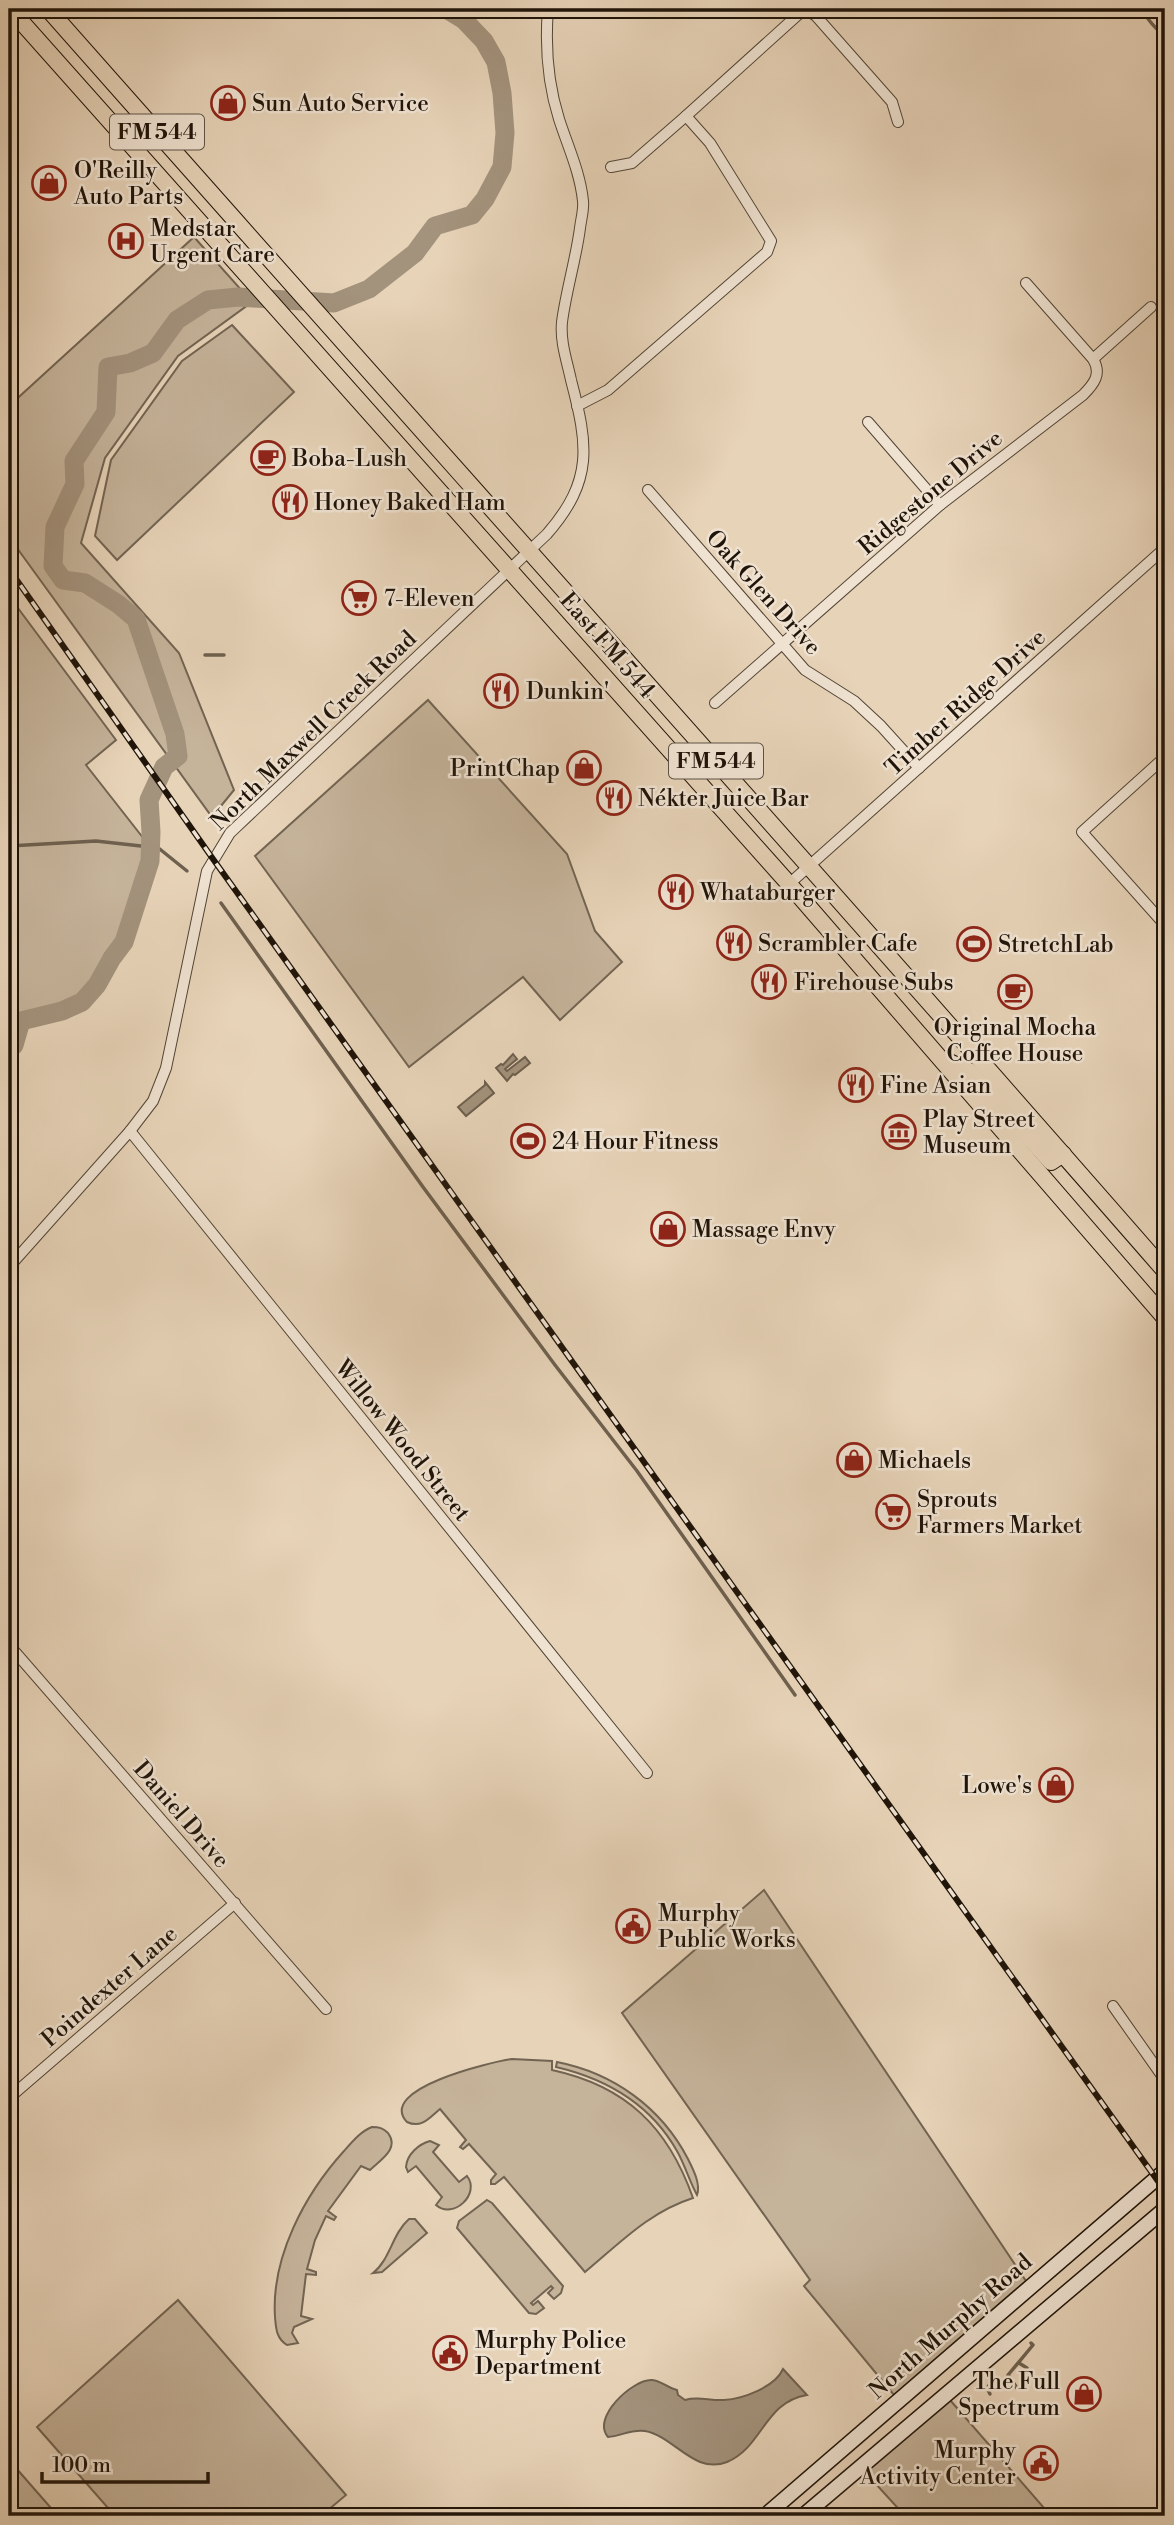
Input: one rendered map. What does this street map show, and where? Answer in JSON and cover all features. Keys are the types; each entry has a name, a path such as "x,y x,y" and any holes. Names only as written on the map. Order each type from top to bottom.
{"main road":[{"name":"East FM 544","path":"10,9 789,884 1165,1318"},
{"name":"East FM 544","path":"48,9 527,551 810,866 1165,1271"},
{"path":"939,1057 969,1072 1051,1162 1063,1154"},
{"name":"North Murphy Road","path":"765,2516 1165,2171"},
{"name":"North Murphy Road","path":"803,2516 1165,2209"},
{"path":"873,2423 883,2447"},
{"path":"862,2433 883,2447"}],"street":[{"name":"North Maxwell Creek Road","path":"9,1267 130,1131 153,1101 166,1068 204,882 213,859 226,838 561,517 580,477 584,464 584,445 563,346 562,323 575,264 583,204 577,170 558,117 548,65 548,9"},
{"path":"611,167 632,163 801,12 808,11 816,16 892,102 898,122"},
{"path":"577,406 608,390 768,252 771,240 710,143 686,116"},
{"path":"1026,283 1093,359 1151,307"},
{"name":"Ridgestone Drive","path":"715,703 940,505 1083,396 1097,377 1097,366 1093,359"},
{"path":"868,422 940,505"},
{"name":"Oak Glen Drive","path":"648,490 805,670 854,701 919,768"},
{"name":"Timber Ridge Drive","path":"789,884 1165,548"},
{"path":"1165,757 1082,832 1165,925"},
{"name":"Willow Wood Street","path":"130,1131 647,1773"},
{"name":"Daniel Drive","path":"9,1645 326,2009"},
{"name":"Poindexter Lane","path":"9,2098 235,1903"},
{"path":"1113,2007 1165,2080"}],"shaded area":[{"path":"194,237 252,302 178,356 105,458 81,543 179,653 234,790 212,817 9,537 9,406"},
{"path":"232,325 294,392 117,560 95,536 111,460 182,361"},
{"path":"9,596 116,740 86,765 151,848 150,861 124,942 97,985 82,1002 62,1011 22,1021 14,1045 9,1046"},
{"path":"428,700 567,854 595,931 622,962 560,1020 523,977 409,1067 255,856"},
{"path":"513,1054 517,1059 505,1069 507,1071 525,1057 530,1063 507,1081 496,1068 503,1065"},
{"path":"485,1082 494,1093 466,1116 458,1107 485,1085"},
{"path":"764,1890 1026,2281 894,2395 804,2286 810,2280 622,2013"},
{"path":"512,2059 552,2061 552,2070 578,2077 623,2099 641,2113 671,2150 693,2198 662,2211 585,2272 504,2177 491,2184 496,2174 469,2144 463,2149 460,2147 466,2140 440,2109 417,2124 407,2122 402,2110 407,2099 421,2088 440,2079 482,2065"},
{"path":"557,2062 597,2074 633,2095 649,2108 677,2140 688,2159 697,2181 697,2195 677,2151 641,2107 593,2079 556,2067"},
{"path":"372,2127 381,2128 388,2133 392,2144 383,2158 370,2170 361,2166 328,2211 336,2217 334,2220 326,2216 315,2240 307,2269 316,2272 316,2275 306,2274 301,2316 312,2319 294,2327 292,2333 298,2343 287,2345 276,2329 275,2294 285,2249 293,2228 330,2168 353,2141"},
{"path":"430,2141 439,2145 433,2152 459,2182 467,2176 470,2183 468,2197 457,2207 443,2209 436,2205 442,2197 416,2166 408,2172 406,2167 411,2154"},
{"path":"487,2200 563,2286 561,2293 554,2299 548,2293 553,2288 551,2286 531,2303 533,2305 538,2301 544,2308 536,2314 529,2313 457,2228 459,2221"},
{"path":"409,2219 415,2219 427,2233 382,2272 373,2273 379,2268"},
{"path":"178,2300 346,2495 321,2516 115,2516 37,2427"},
{"path":"783,2369 807,2395 781,2406 749,2446 727,2462 715,2465 704,2463 655,2434 645,2431 608,2437 604,2429 605,2420 616,2401 643,2382 655,2380 677,2390 678,2395 685,2400 724,2400 758,2391 773,2381"},
{"path":"950,2400 1051,2516 905,2516 865,2472"},
{"path":"9,2460 58,2516 9,2516"}],"waterway":[{"path":"9,1046 14,1045 21,1021 62,1011 82,1002 97,985 124,942 150,861 149,800 164,767 178,756 175,734 136,619 85,583 63,580 53,566 55,527 75,484 74,461 106,412 108,367 130,363 153,353 177,320 208,300 238,297 334,303 369,289 415,253 435,226 472,215 485,199 502,167 505,133 502,93 496,62 484,41 464,20 446,9"},
{"path":"1157,9 1147,17 1165,39"},
{"path":"205,655 224,655"},
{"path":"9,846 96,841 141,846 151,842 187,871"},
{"path":"221,903 423,1187 637,1471 795,1695"},
{"path":"1017,2388 1008,2375 1033,2345 1031,2343"},
{"path":"1019,2363 1027,2368"},
{"path":"990,2394 987,2388 994,2379 991,2376"}],"railway":[{"path":"9,569 213,859 1165,2191"}],"place":[{"name":"Sun Auto Service","path":"228,103"},
{"name":"O'Reilly Auto Parts","path":"49,183"},
{"name":"Medstar Urgent Care","path":"126,241"},
{"name":"Boba-Lush","path":"268,458"},
{"name":"Honey Baked Ham","path":"290,502"},
{"name":"7-Eleven","path":"359,598"},
{"name":"Dunkin'","path":"501,691"},
{"name":"PrintChap","path":"584,768"},
{"name":"Nékter Juice Bar","path":"614,798"},
{"name":"Whataburger","path":"676,892"},
{"name":"Scrambler Cafe","path":"734,943"},
{"name":"StretchLab","path":"974,944"},
{"name":"Firehouse Subs","path":"769,982"},
{"name":"Original Mocha Coffee House","path":"1015,992"},
{"name":"Fine Asian","path":"856,1085"},
{"name":"Play Street Museum","path":"899,1132"},
{"name":"24 Hour Fitness","path":"528,1141"},
{"name":"Massage Envy","path":"668,1229"},
{"name":"Michaels","path":"854,1460"},
{"name":"Sprouts Farmers Market","path":"893,1512"},
{"name":"Lowe's","path":"1056,1785"},
{"name":"Murphy Public Works","path":"633,1926"},
{"name":"Murphy Police Department","path":"450,2353"},
{"name":"The Full Spectrum","path":"1084,2394"},
{"name":"Murphy Activity Center","path":"1041,2463"}]}
